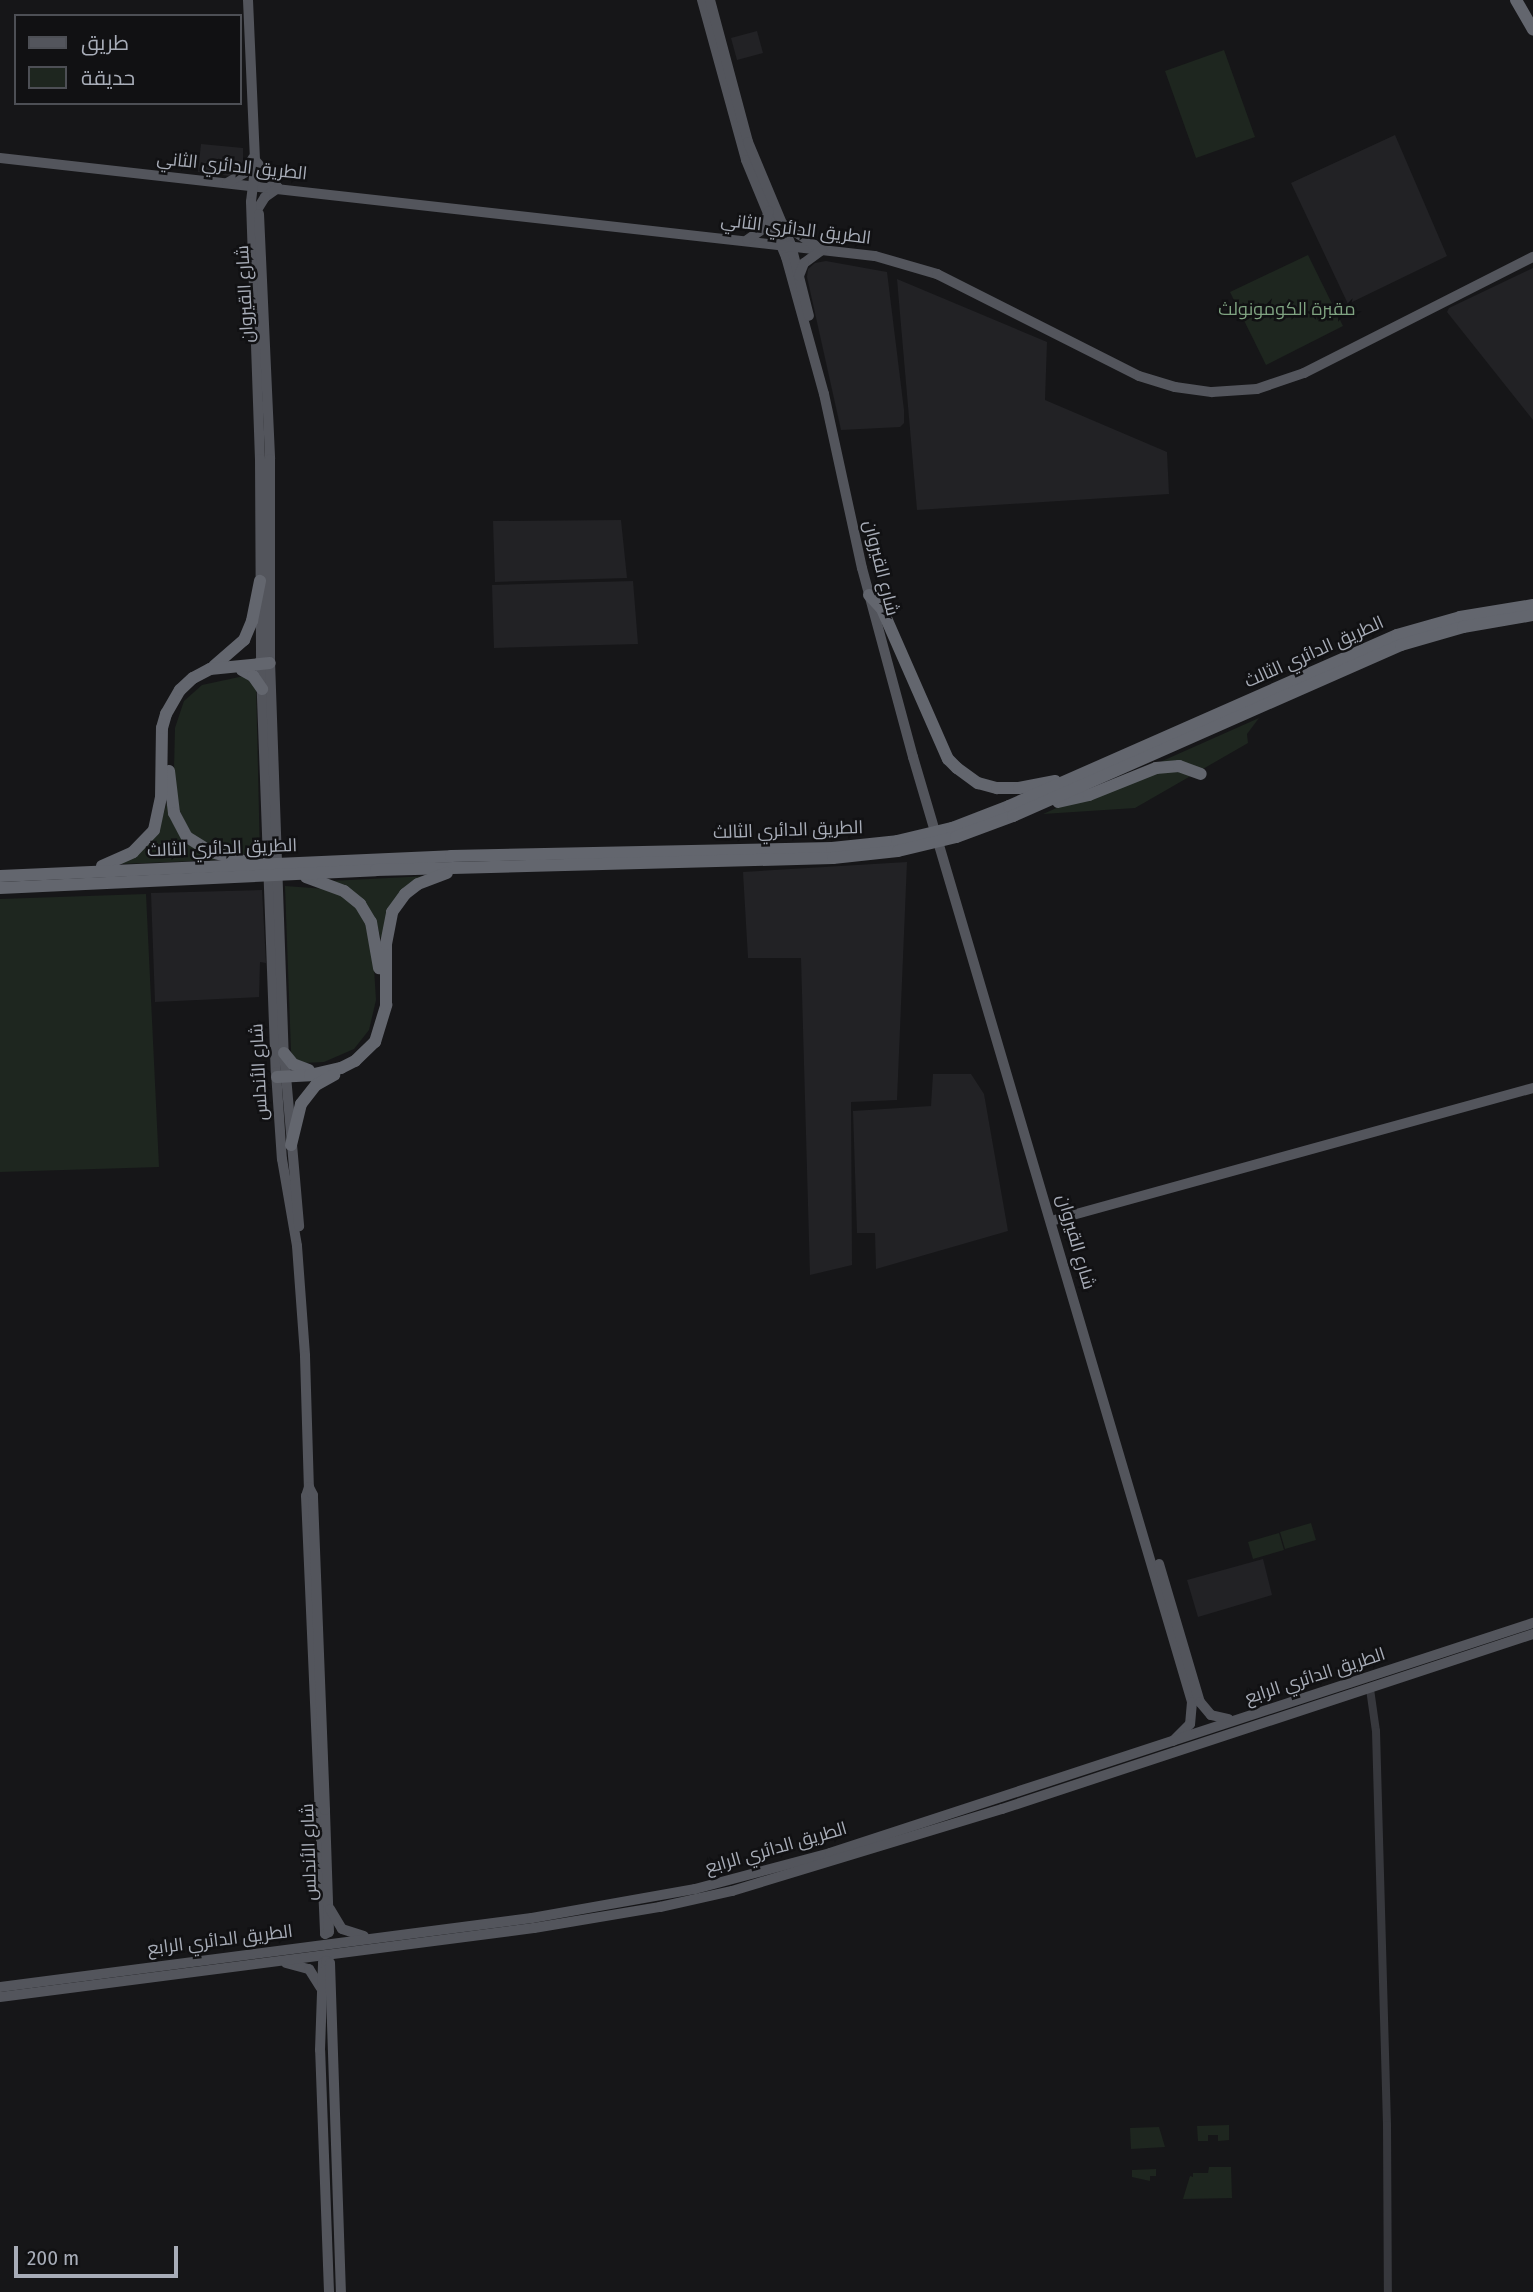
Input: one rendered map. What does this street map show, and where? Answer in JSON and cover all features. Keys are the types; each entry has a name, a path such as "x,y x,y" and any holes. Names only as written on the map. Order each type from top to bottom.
{"highway":[{"path":"1516,0 1533,30"},
{"path":"1522,0 1533,19"},
{"path":"90,870 133,852 153,830 159,815 161,741 166,714 173,698 186,683 210,669 244,640 265,584"},
{"path":"869,595 881,609 944,749 957,768 978,783 996,788 1066,782"},
{"name":"الطريق الدائري الثالث","path":"0,876 258,863 856,846 897,841 952,828 1066,782 1397,635 1460,617 1533,605"},
{"name":"الطريق الدائري الثالث","path":"0,888 299,874 856,857 947,839 1043,803 1401,645 1463,627 1533,615"},
{"path":"210,669 266,666"},
{"path":"258,863 211,852 187,837 174,813 169,783 170,726 180,701 205,679 266,666"},
{"path":"242,670 253,676 262,689"},
{"path":"1043,803 1089,795 1156,768 1180,766 1201,774"},
{"path":"291,1144 301,1104 316,1085 355,1062 374,1042 384,1020 388,927 396,905 418,884 468,868"},
{"path":"281,1075 339,1063 352,1056 369,1037 377,1013 379,966 371,922 360,904 344,891 299,874"},
{"path":"284,1054 293,1064 309,1070"},
{"path":"281,1075 327,1072 355,1062"}],"main road":[{"path":"248,0 275,895"},
{"name":"شارع القيروان","path":"702,0 746,160 799,276 869,595 1197,1705"},
{"name":"شارع القيروان","path":"710,0 748,142 782,222 824,394"},
{"name":"الطريق الدائري الثاني","path":"0,158 231,184 254,183 278,188 875,256 937,274 1139,376 1175,387 1212,392 1257,389 1304,373 1533,257"},
{"path":"254,158 244,173 231,184 255,205"},
{"path":"254,158 278,188 255,205"},
{"path":"747,240 763,229 769,211"},
{"path":"782,222 794,233 822,250 804,263 799,276"},
{"path":"266,666 262,689 273,848"},
{"name":"شارع الأندلس","path":"275,895 284,1054 281,1075 299,1229 297,1246"},
{"name":"شارع الأندلس","path":"275,895 282,1159 297,1246 305,1356 309,1487 313,1495 325,1908"},
{"path":"1054,1220 1533,1088"},
{"name":"الطريق الدائري الرابع","path":"0,1987 567,1913 743,1882 1533,1623"},
{"name":"الطريق الدائري الرابع","path":"0,1997 534,1928 660,1907 1002,1809 1533,1634"},
{"path":"1173,1741 1190,1724 1197,1705 1214,1717 1235,1720"},
{"path":"293,1948 312,1936 325,1908 342,1929 374,1937"},
{"path":"331,1981 339,1963 356,1950"},
{"path":"266,1961 297,1964 309,1969 318,1979 323,1998"},
{"path":"329,2292 322,2100 323,1963 327,1961 330,1963 331,1981 341,2292"},
{"path":"322,2100 335,2100"}],"street":[{"path":"1370,1689 1376,1731 1386,2087 1388,2292"}],"shaded area":[{"path":"757,31 763,53 737,60 731,38"},
{"path":"1395,135 1447,256 1348,304 1291,183"},
{"path":"201,144 243,148 243,161 238,173 230,176 198,172"},
{"path":"826,261 887,272 904,410 904,423 900,427 841,430 807,277 808,269 815,263"},
{"path":"1533,268 1533,420 1447,312 1449,308"},
{"path":"897,279 1047,342 1045,400 1167,452 1169,494 917,510"},
{"path":"621,520 627,578 495,582 493,521"},
{"path":"633,581 638,644 494,648 492,585"},
{"path":"907,862 897,1100 851,1102 852,1265 810,1275 801,958 748,958 743,872"},
{"path":"262,890 266,963 260,962 259,997 155,1002 151,893"},
{"path":"933,1074 971,1074 984,1094 1008,1231 876,1269 875,1233 857,1233 853,1111 931,1106"},
{"path":"1263,1559 1272,1595 1198,1617 1187,1580"}],"green space":[{"path":"1224,50 1255,137 1196,158 1165,71"},
{"name":"مقبرة الكومونولث","path":"1308,255 1343,326 1266,365 1230,292"},
{"path":"244,676 256,684 260,857 214,849 191,834 179,809 174,770 175,728 184,701 202,685"},
{"path":"1259,718 1247,734 1248,743 1135,808 1043,814"},
{"path":"167,802 175,822 219,860 120,864 160,826"},
{"path":"428,876 409,887 382,943 376,920 330,881"},
{"path":"285,886 326,889 348,898 366,920 373,951 376,1000 369,1030 354,1049 324,1062 303,1063 293,1057 291,1051"},
{"path":"146,894 159,1167 0,1172 0,899"},
{"path":"1311,1523 1316,1540 1285,1549 1280,1532"},
{"path":"1279,1533 1284,1550 1253,1559 1248,1542"},
{"path":"1229,2125 1229,2140 1218,2141 1218,2135 1208,2135 1208,2141 1198,2141 1197,2126"},
{"path":"1159,2127 1165,2147 1131,2149 1130,2128"},
{"path":"1209,2167 1231,2167 1232,2198 1183,2199 1190,2176 1193,2177 1193,2173 1208,2173"},
{"path":"1156,2169 1156,2176 1150,2176 1150,2181 1132,2177 1132,2170"}]}
